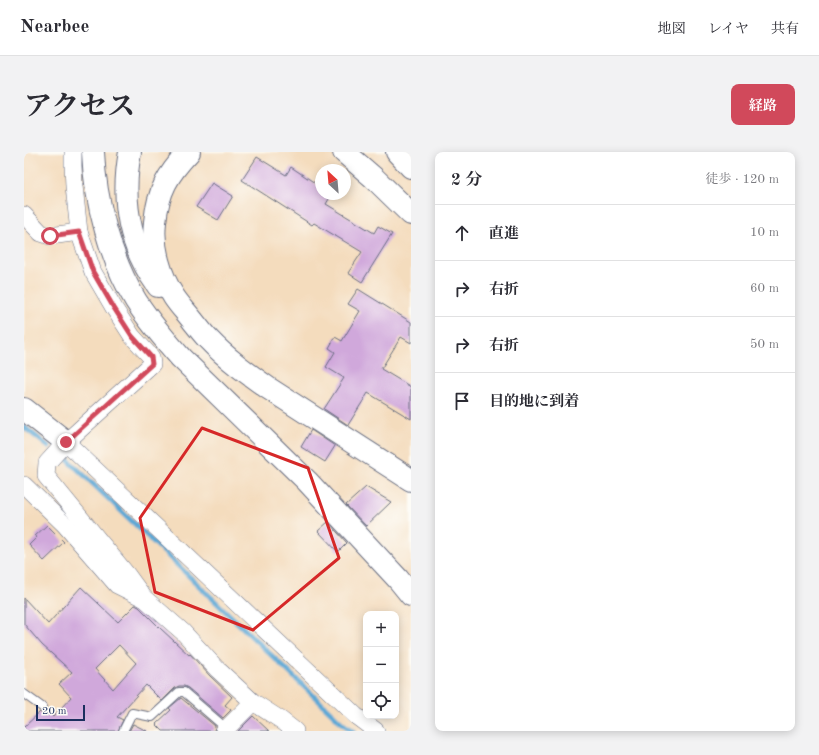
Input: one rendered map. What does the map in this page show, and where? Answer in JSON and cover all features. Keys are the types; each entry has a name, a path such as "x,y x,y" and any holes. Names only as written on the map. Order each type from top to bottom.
{"main road":[{"path":"93,152 95,182 102,216 112,250 118,266 135,299 145,314 181,358 307,481 411,595"},
{"path":"103,152 102,198 107,233"},
{"path":"130,152 127,174 127,209 131,230 145,266 162,292 208,339 246,372 268,388 411,480"},
{"path":"189,152 176,165 160,195 156,211 154,240 156,254 161,269 174,297 208,339"},
{"path":"344,152 411,214"},
{"path":"397,152 411,167"},
{"path":"24,409 66,442"}],"street":[{"path":"73,152 74,186 79,232 93,272 132,336 151,357 152,364 66,442 47,463 46,476 128,576 144,598 183,632 217,669 253,702 295,731"},
{"path":"24,215 42,233 50,236 79,232"},
{"path":"66,442 350,711 376,731"},
{"path":"24,485 65,525 117,585 144,598"},
{"path":"225,730 253,702"}],"lane":[{"path":"123,731 132,713 152,717 179,692 184,692 225,730"},
{"path":"24,694 42,707"}],"highlighted area":[{"path":"202,428 308,468 339,558 253,630 155,592 140,518"}],"building":[{"path":"257,157 286,175 291,167 315,183 315,200 328,200 326,204 374,233 378,226 392,234 362,282 348,273 362,252 314,223 312,225 242,180"},
{"path":"212,183 233,196 218,220 196,207"},
{"path":"358,289 411,322 411,343 401,337 381,369 411,387 411,419 368,393 348,425 324,409 344,378 326,367 335,352 329,348 335,337 342,341 360,311 348,304"},
{"path":"311,430 335,446 325,462 301,447"},
{"path":"366,487 391,502 366,526 346,505"},
{"path":"328,522 347,543 338,552 318,531"},
{"path":"47,525 64,542 44,561 29,545 37,537 35,536"},
{"path":"81,587 118,622 135,605 139,607 189,655 190,654 232,697 225,705 231,710 223,718 184,686 175,688 162,701 146,685 117,717 123,720 118,731 24,731 24,727 40,712 46,716 49,713 53,717 71,697 59,684 72,672 42,645 24,624 24,598 48,624","holes":["119,645 136,663 113,689 95,669"]},
{"path":"181,698 215,726 214,731 163,731 156,724 171,710 169,708"},
{"path":"253,716 269,731 238,731"},
{"path":"133,724 147,731 129,731"}],"waterway":[{"path":"24,427 49,447"},
{"path":"65,457 343,724 353,731"}],"route":[{"path":"50,236 79,232 93,272 132,336 151,357 152,364 66,442"}]}
